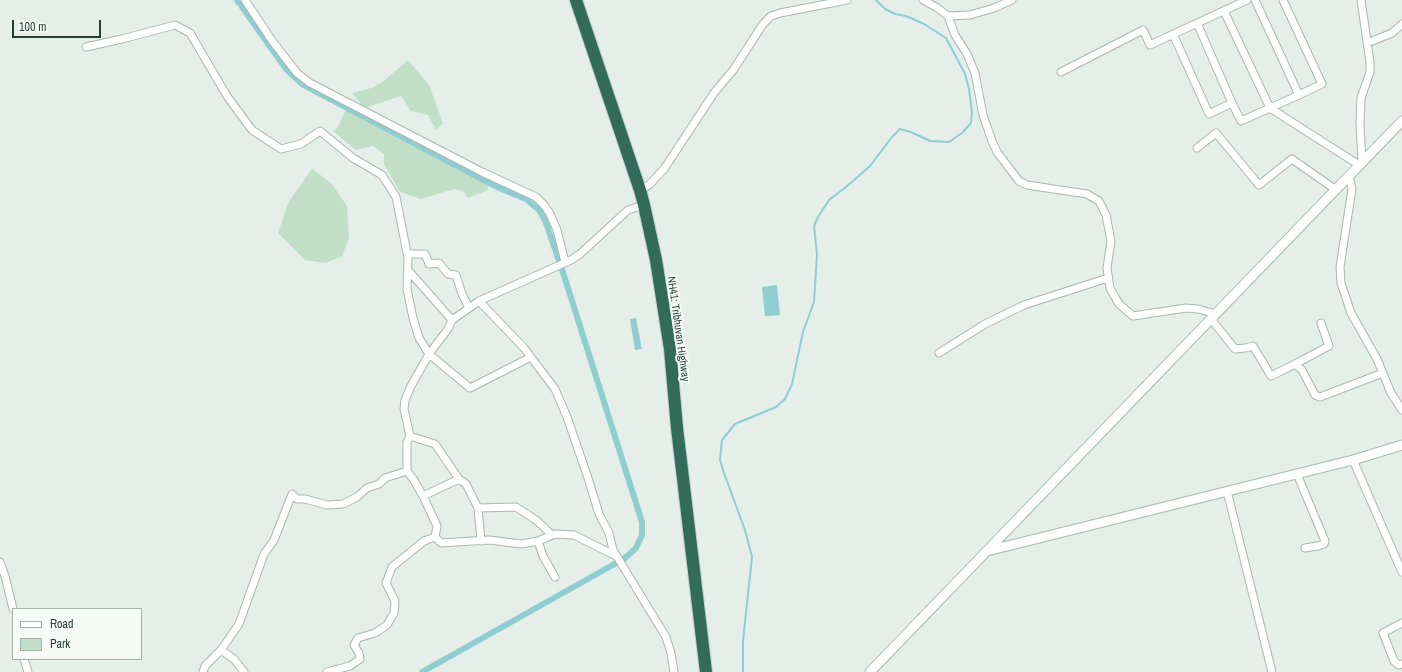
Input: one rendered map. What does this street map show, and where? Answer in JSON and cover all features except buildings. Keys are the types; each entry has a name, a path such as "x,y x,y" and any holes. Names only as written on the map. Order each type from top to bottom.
{"highway":[{"name":"NH41: Tribhuvan Highway","path":"576,0 640,190 656,260 670,349 677,428 706,672"}],"main road":[{"path":"870,672 1402,121"},
{"path":"987,551 1353,460 1402,444"}],"street":[{"path":"245,0 273,42 297,73 310,83 482,172 536,197 550,214 565,262"},
{"path":"640,190 649,185 664,168 714,93 734,69 771,16 847,0"},
{"path":"923,0 948,16 975,73 983,115 994,146 1019,181 1027,185 1087,194 1099,201 1106,215 1111,241 1107,268 1110,288 1119,304 1133,316 1186,308 1198,309 1213,317 1235,349 1253,346 1271,376 1329,346 1321,323"},
{"path":"948,16 970,15 994,8 1012,0"},
{"path":"1061,72 1143,30 1150,45 1247,0"},
{"path":"1255,0 1299,95"},
{"path":"1196,23 1241,121 1322,84 1283,0"},
{"path":"1360,164 1361,98 1370,72 1370,62 1361,0"},
{"path":"1224,11 1270,108 1360,164"},
{"path":"1367,43 1386,37 1402,24"},
{"path":"86,47 175,25 190,33 227,96 252,130 281,149 302,144 320,131 353,158 382,175 396,197 408,254 406,289 419,338 430,354 470,388 531,357"},
{"path":"1173,34 1208,114 1232,103"},
{"path":"1197,148 1216,133 1259,185 1292,159 1336,190"},
{"path":"1349,176 1352,189 1340,267 1341,283 1351,313 1377,359 1391,393 1402,410"},
{"path":"435,537 437,526 423,496 406,471 407,442 410,436 404,408 405,400 411,386 430,354 448,329 452,320 479,301 580,254 628,210 644,205"},
{"path":"408,254 425,254 429,264 439,263 448,274 456,275 462,294 469,308"},
{"path":"408,270 452,320"},
{"path":"939,352 985,324 1024,306 1108,278"},
{"path":"479,301 498,319 524,348 555,389 567,418 599,514 609,533 613,550 631,582 666,637 671,653 674,672"},
{"path":"1295,364 1302,370 1315,395 1320,397 1383,373"},
{"path":"410,436 435,444 459,479 466,484 478,508 481,541"},
{"path":"1353,460 1402,572"},
{"path":"203,672 205,666 221,650 239,624 264,554 274,540 292,494 297,499 305,499 327,505 343,504 357,498 367,488 379,484 385,478 406,471"},
{"path":"1296,474 1325,540 1324,544 1306,548"},
{"path":"423,496 459,479"},
{"path":"1227,491 1272,672"},
{"path":"478,508 516,507 536,520 552,535"},
{"path":"435,537 441,544 489,540 521,544 538,541 555,534 574,536 616,556"},
{"path":"327,672 350,666 360,659 359,653 354,645 358,638 376,633 387,625 394,613 395,601 386,583 392,567 424,541 435,537"},
{"path":"538,541 543,556 555,577"},
{"path":"0,562 6,576 13,608"},
{"path":"1400,667 1394,661 1383,633 1402,623"},
{"path":"221,650 234,659 244,672"},
{"path":"24,660 28,672"}],"green space":[{"path":"408,60 429,85 443,123 436,130 428,115 411,111 401,96 364,108 352,93 371,88 381,83"},
{"path":"347,107 487,179 488,190 468,198 463,191 454,189 421,199 400,192 384,164 384,154 373,146 356,150 333,131 338,127"},
{"path":"312,169 332,184 347,206 349,238 342,256 326,263 305,260 278,233 289,201"}],"water":[{"path":"777,285 780,315 765,316 762,287"},
{"path":"636,318 642,349 635,350 630,319"}],"waterway":[{"path":"743,672 743,641 752,557 745,530 720,460 722,440 735,424 776,407 785,399 792,384 803,332 814,302 817,254 814,226 829,200 870,166 900,129 911,132 930,141 949,142 962,133 971,123 972,112 969,89 965,74 946,38 924,24 885,9 876,0"},
{"path":"242,7 286,69 302,84 497,187 526,199 539,210 545,220 559,261"},
{"path":"561,266 642,522 642,535 636,548 624,559"},
{"path":"422,672 618,562"}]}
